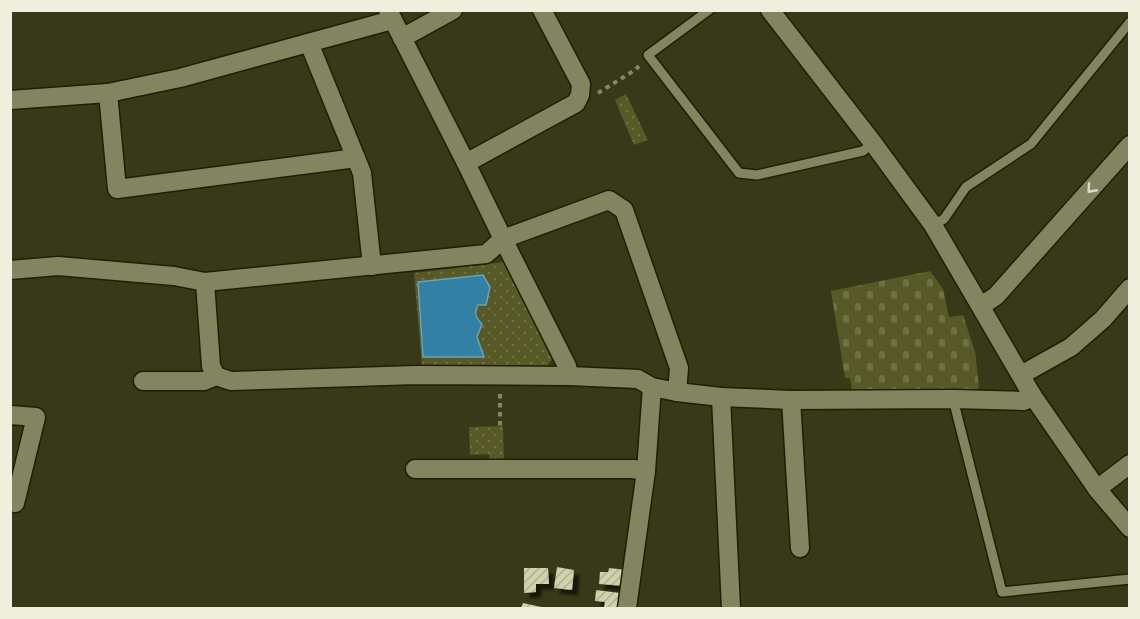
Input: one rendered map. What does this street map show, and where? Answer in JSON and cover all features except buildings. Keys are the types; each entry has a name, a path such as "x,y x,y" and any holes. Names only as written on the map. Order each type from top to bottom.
{"street":[{"path":"402,38 453,10"},
{"path":"466,163 576,103 580,95 581,84 542,10"},
{"path":"770,10 933,225 1032,395 1097,489 1130,528"},
{"path":"10,100 108,93 180,78 309,43 390,15 567,366 569,376"},
{"path":"309,43 362,173 372,266"},
{"path":"108,93 117,189 356,158"},
{"path":"981,306 996,296 1130,145"},
{"path":"10,270 58,266 174,276 205,282 486,254 503,239 609,200 624,210 680,368 677,392"},
{"path":"205,282 211,366 216,376"},
{"path":"1021,375 1071,346 1103,319 1130,288"},
{"path":"143,381 204,381 216,376 231,381 416,375 569,376 638,379 652,387 721,397 1024,401 1032,395"},
{"path":"627,609 646,471 652,387"},
{"path":"721,397 731,609"},
{"path":"791,399 800,548"},
{"path":"10,415 36,417 15,503"},
{"path":"1097,489 1130,464"},
{"path":"415,470 646,471"}],"lane":[{"path":"709,10 648,55 739,173 757,176 863,151 873,143"},
{"path":"933,225 944,219 966,187 1031,144 1130,22"},
{"path":"953,399 1002,592 1130,579"}],"path":[{"path":"580,95 594,96 635,70 648,55"},
{"path":"500,376 500,426"}],"green space":[{"path":"626,94 648,140 634,145 615,100"},
{"path":"504,262 555,355 547,366 422,367 414,273"},
{"path":"930,271 943,289 949,317 963,315 975,352 979,387 974,393 852,391 850,378 845,378 831,291"},
{"path":"503,426 504,463 490,463 489,454 470,455 469,427"}],"water":[{"path":"483,275 490,287 486,305 478,305 476,313 482,324 477,337 484,357 423,357 418,282"}]}
